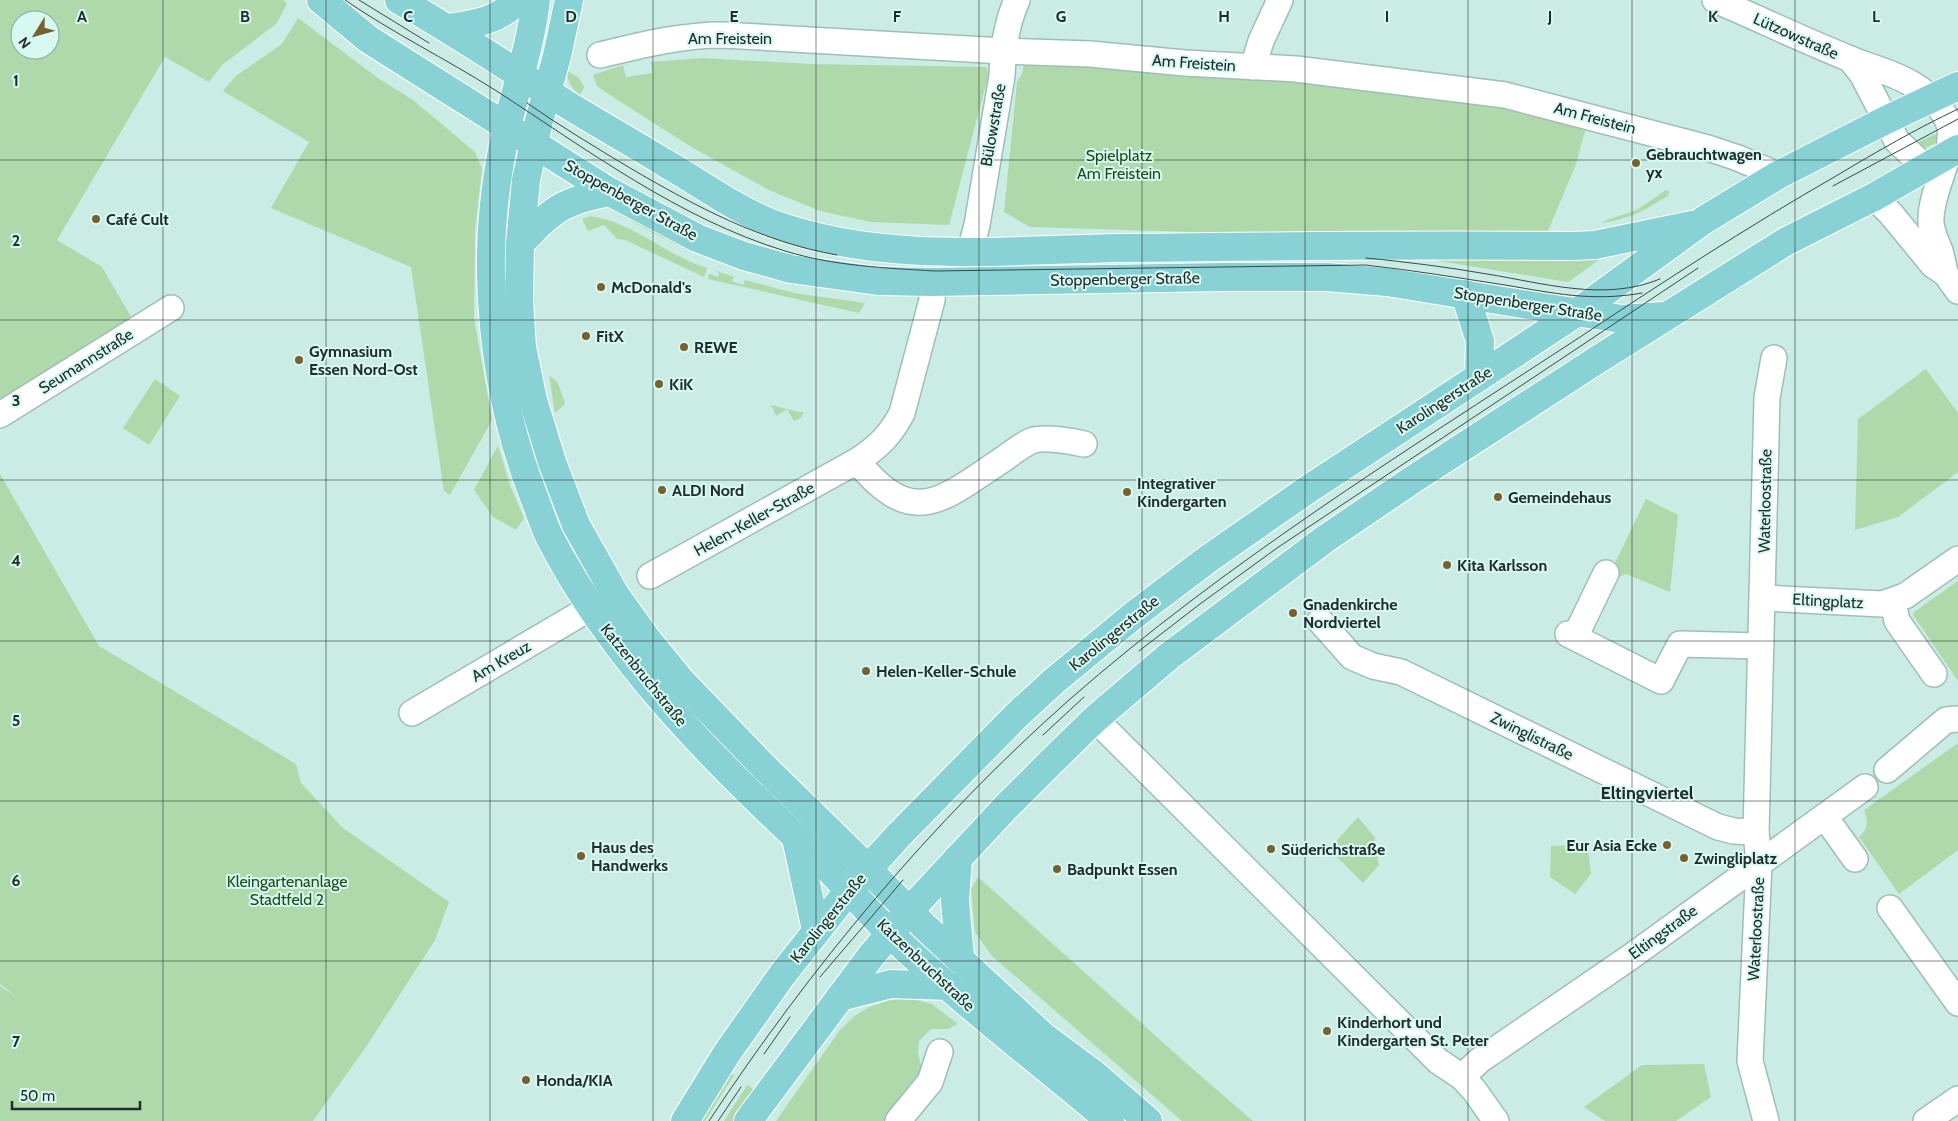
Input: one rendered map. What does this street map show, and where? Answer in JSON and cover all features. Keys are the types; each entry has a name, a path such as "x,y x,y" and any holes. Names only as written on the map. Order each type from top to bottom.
{"main road":[{"name":"Stoppenberger Straße","path":"321,0 368,40 610,192 697,238 744,256 791,269 878,281 1326,277 1387,282 1622,319 1666,316 1786,242 1874,197 1943,157"},
{"name":"Stoppenberger Straße","path":"399,0 448,28 518,87 543,104 744,210 772,223 816,236 868,247 970,251 1258,247 1574,246 1604,243 1698,224"},
{"path":"448,28 494,19 518,0"},
{"name":"Katzenbruchstraße","path":"536,0 533,28 507,127 500,162 493,220 491,273 494,331 500,378 508,418 521,464 548,534 590,608 667,707 849,890 890,934 985,1019 1110,1121"},
{"name":"Katzenbruchstraße","path":"569,0 557,56 533,144 526,180 520,244 519,301 522,347 533,400 552,462 576,525 592,556 630,615 682,682 766,769 909,911 1044,1036 1095,1075 1148,1121"},
{"name":"Stoppenberger Straße","path":"1650,260 1698,224 1778,175 1958,86"},
{"path":"520,244 547,216 564,204 580,198 610,192"},
{"name":"Karolingerstraße","path":"684,1121 727,1053 816,930 849,890 898,836 1016,716 1054,681 1134,615 1208,559 1299,495 1576,313 1650,260"},
{"path":"1465,294 1480,341 1479,377"},
{"path":"748,1121 840,997 909,911 1006,807 1095,719 1169,656 1326,539 1415,478 1666,316"},
{"path":"796,838 816,930"},
{"path":"958,858 955,901 960,958"},
{"path":"840,997 891,984 948,986"}],"street":[{"name":"Bülowstraße","path":"970,251 977,225 1000,85 1007,28 1017,0"},
{"path":"1253,67 1261,41 1280,0"},
{"name":"Lützowstraße","path":"1715,0 1912,84 1932,98 1944,116 1950,130 1943,157 1897,141 1862,74 1850,59"},
{"name":"Am Freistein","path":"600,55 662,40 694,35 714,35 1090,54 1296,69 1505,95 1708,148 1778,175"},
{"path":"1943,157 1930,220 1932,233 1951,282"},
{"path":"1874,197 1891,214 1933,265 1951,282"},
{"name":"Helen-Keller-Straße","path":"650,576 857,461 878,447 893,430 902,413 932,300 932,282"},
{"name":"Seumannstraße","path":"0,415 171,308"},
{"name":"Waterloostraße","path":"1766,1121 1750,1061 1759,863 1756,832 1767,398 1774,358"},
{"path":"857,461 871,478 891,495 912,502 934,501 953,492 1032,440 1067,440 1084,444"},
{"name":"Eltingplatz","path":"1763,598 1882,604 1893,602 1905,596 1958,559"},
{"path":"1606,573 1572,636 1661,681 1680,644 1761,646"},
{"path":"1893,602 1897,621 1934,674"},
{"name":"Am Kreuz","path":"412,713 590,608"},
{"name":"Zwinglistraße","path":"1320,621 1352,657 1373,666 1401,672 1718,827 1734,831 1756,832"},
{"path":"1095,719 1438,1061 1462,1077 1474,1090 1496,1121"},
{"path":"1887,770 1946,720 1958,719"},
{"name":"Eltingstraße","path":"1462,1077 1480,1060 1621,963 1865,787"},
{"path":"1825,817 1855,859"},
{"path":"1890,908 1958,1003"},
{"path":"898,1121 930,1082 940,1052"},
{"path":"1926,1121 1958,1099"}],"green space":[{"path":"0,0 283,0 287,4 276,24 222,65 209,82 165,57 57,240 102,267 131,317 0,400"},
{"path":"298,18 378,78 413,100 475,152 482,169 475,230 474,318 492,420 450,495 444,491 411,267 271,208 309,142 223,91 236,76 282,44"},
{"name":"Spielplatz Am Freistein","path":"1026,54 1229,68 1588,120 1576,164 1543,243 1030,227 1004,212 1017,82 1022,74"},
{"path":"702,58 811,64 986,67 989,73 949,225 871,222 820,211 769,190 693,148 613,97 597,86 593,75 623,65 626,77 652,73 651,62"},
{"path":"566,70 579,78 584,87 580,96 571,85"},
{"path":"1941,131 1939,140 1932,145 1922,148 1911,146"},
{"path":"1666,190 1670,192 1668,193 1669,195 1645,209 1629,217 1602,223 1637,210"},
{"path":"605,206 621,209 786,277 794,285 733,267 686,249 650,232"},
{"path":"590,216 606,219 621,225 692,263 707,268 704,277 625,240 617,239 604,225 588,231 582,219"},
{"path":"1609,253 1568,282 1408,256"},
{"path":"714,270 734,277 732,281 743,285 745,280 794,293 865,303 859,313 708,279 709,274 718,277 719,273"},
{"path":"1926,369 1958,413 1958,472 1898,517 1855,530 1858,419"},
{"path":"549,375 558,383 565,404 555,413"},
{"path":"155,379 180,396 149,445 123,428"},
{"path":"771,405 787,409 776,416"},
{"path":"787,409 804,412 801,418 794,421"},
{"path":"498,446 510,485 524,518 516,530 493,517 474,490"},
{"name":"Kleingartenanlage Stadtfeld 2","path":"0,474 99,646 296,764 301,783 343,828 449,902 435,940 366,1047 313,1121 0,1121 0,986 18,998 0,984"},
{"path":"1646,499 1678,515 1670,592 1626,574 1613,579 1613,567"},
{"path":"1958,581 1958,681 1913,615 1914,612"},
{"path":"1958,743 1958,850 1899,894 1859,837 1865,831 1867,825 1864,810"},
{"path":"1358,817 1375,838 1379,865 1363,883 1329,849"},
{"path":"1580,845 1588,850 1591,874 1575,894 1550,877 1551,846"},
{"path":"978,877 1253,1121 1182,1121 992,956 975,932 971,889"},
{"path":"913,999 932,1004 958,1024 948,1029 931,1029 919,1041 918,1053 924,1078 887,1121 776,1121 840,1030 856,1015 869,1007 891,1000"},
{"path":"1704,1064 1711,1097 1676,1121 1605,1121 1584,1107 1642,1065"},
{"path":"728,1071 734,1075 705,1121 696,1121"},
{"path":"747,1085 755,1090 733,1121 724,1121"}],"tram line":[{"path":"345,0 382,24 495,90 635,181 708,220 746,237 803,256 860,266 935,271 1365,265 1589,297 1624,296 1642,293"},
{"path":"359,0 429,43"},
{"path":"527,103 630,168 704,209 756,232 782,241 837,255"},
{"path":"709,1121 788,1008 875,899 921,846 1018,747 1069,700 1128,650 1251,556 1379,468 1639,298 1803,195 1896,141 1958,109"},
{"path":"1833,186 1958,119"},
{"path":"1366,258 1457,269 1552,286 1596,290 1639,286 1660,279"},
{"path":"1139,651 1277,548 1698,268"},
{"path":"1043,735 1084,697"},
{"path":"820,977 903,880"},
{"path":"764,1054 790,1017"},
{"path":"718,1121 741,1087"}],"place":[{"name":"Gebrauchtwagen yx","path":"1636,163"},
{"name":"Café Cult","path":"96,219"},
{"name":"McDonald's","path":"601,287"},
{"name":"FitX","path":"586,336"},
{"name":"REWE","path":"684,347"},
{"name":"Gymnasium Essen Nord-Ost","path":"299,360"},
{"name":"KiK","path":"659,384"},
{"name":"ALDI Nord","path":"662,490"},
{"name":"Integrativer Kindergarten","path":"1127,492"},
{"name":"Gemeindehaus","path":"1498,497"},
{"name":"Kita Karlsson","path":"1447,565"},
{"name":"Gnadenkirche Nordviertel","path":"1293,613"},
{"name":"Helen-Keller-Schule","path":"866,671"},
{"name":"Eur Asia Ecke","path":"1667,845"},
{"name":"Süderichstraße","path":"1271,849"},
{"name":"Haus des Handwerks","path":"581,856"},
{"name":"Zwingliplatz","path":"1684,858"},
{"name":"Badpunkt Essen","path":"1057,869"},
{"name":"Kinderhort und Kindergarten St. Peter","path":"1327,1031"},
{"name":"Honda/KIA","path":"526,1080"}],"district":[{"name":"Eltingviertel","path":"1647,793"}]}
